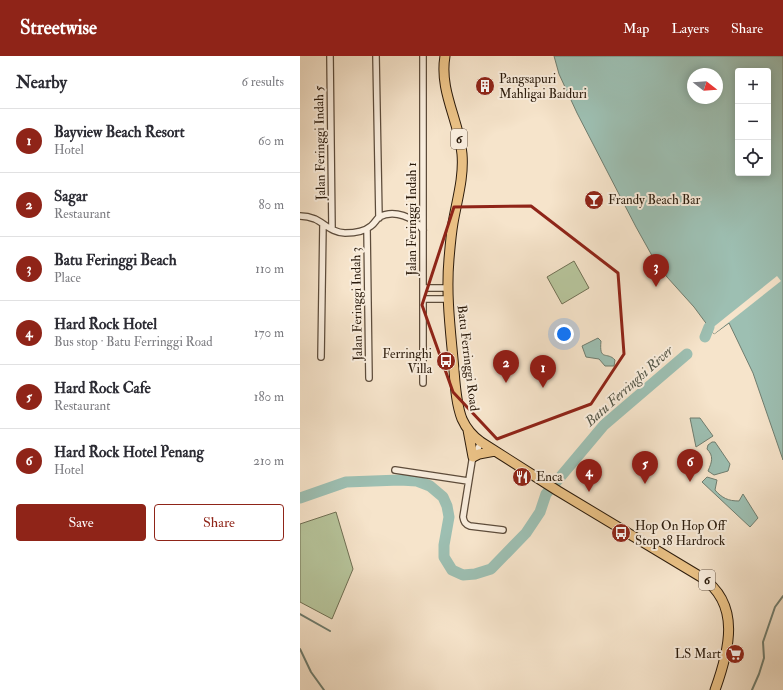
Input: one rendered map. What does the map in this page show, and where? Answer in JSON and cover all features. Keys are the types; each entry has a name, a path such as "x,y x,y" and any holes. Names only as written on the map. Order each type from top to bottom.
{"main road":[{"name":"Batu Ferringgi Road","path":"445,56 445,86 458,131 462,154 460,185 453,223 449,261 448,299 457,396 460,410 466,425 481,442 558,491 701,576 712,585 721,598 725,609 729,633 726,660 715,690"},
{"path":"466,425 473,457 479,454 496,451"}],"street":[{"name":"Jalan Feringgi Indah 5","path":"330,56 332,229"},
{"path":"376,56 379,218"},
{"name":"Jalan Feringgi Indah 1","path":"423,56 423,383"},
{"path":"300,216 308,216 338,233 354,233 367,229 379,218 393,214 406,216 415,221 423,230"},
{"path":"321,357 323,224"},
{"name":"Jalan Feringgi Indah 3","path":"367,229 369,378"},
{"path":"423,288 448,288"},
{"path":"423,299 448,299"},
{"path":"481,442 473,457 463,517 466,524 470,526 503,530"},
{"path":"394,470 468,481"}],"highlighted area":[{"path":"531,206 618,273 624,354 591,404 497,439 453,392 422,305 454,207"}],"shaded area":[{"path":"554,56 783,56 783,460 753,373 729,323 714,334 694,307 655,261 577,113 559,74"},
{"path":"574,261 589,288 562,304 547,277"},
{"path":"598,338 601,341 602,354 612,357 615,360 614,366 605,366 599,359 586,357 582,346"},
{"path":"690,418 700,418 713,436 696,447"},
{"path":"715,442 730,464 728,471 714,475 708,471 712,459 711,454 707,449 708,445"},
{"path":"707,477 717,480 715,490 726,498 739,501 743,494 758,518 750,527 702,482"},
{"path":"336,512 353,569 332,619 300,602 300,524"}],"pier":[{"path":"777,276 781,281 714,334 711,329"}],"waterway":[{"name":"Batu Ferringhi River","path":"705,337 709,327"},
{"name":"Batu Ferringhi River","path":"300,498 346,482 400,480 417,481 430,486 443,497 447,506 449,517 444,545 444,557 452,570 463,575 475,574 491,569 526,533 540,512 546,494 604,425 687,354"},
{"path":"752,690 764,658 763,642 775,607 783,596"},
{"path":"300,614 330,631"},
{"path":"300,649 311,672 324,690"}],"place":[{"name":"Pangsapuri Mahligai Baiduri","path":"485,86"},
{"name":"Frandy Beach Bar","path":"594,200"},
{"name":"Batu Feringgi Beach","path":"656,287"},
{"name":"Ferringhi Villa","path":"446,361"},
{"name":"Sagar","path":"506,383"},
{"name":"Bayview Beach Resort","path":"543,388"},
{"name":"Enca","path":"522,477"},
{"name":"Hard Rock Hotel Penang","path":"690,482"},
{"name":"Hard Rock Cafe","path":"645,484"},
{"name":"Hard Rock Hotel","path":"589,492"},
{"name":"Hop On Hop Off Stop 18 Hardrock","path":"621,533"},
{"name":"LS Mart","path":"735,654"}]}
